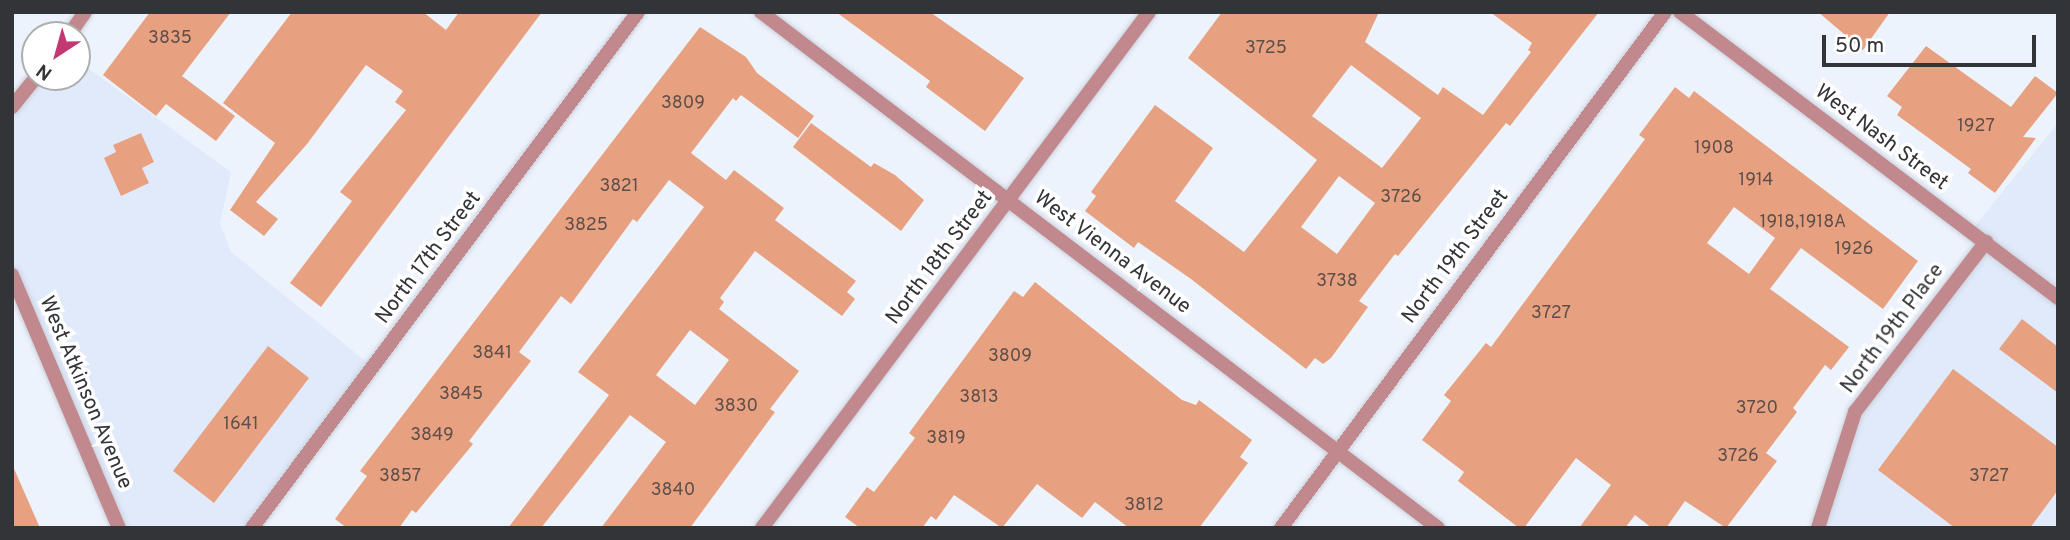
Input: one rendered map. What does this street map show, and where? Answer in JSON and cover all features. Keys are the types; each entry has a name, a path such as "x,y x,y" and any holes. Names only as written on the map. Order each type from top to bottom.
{"street":[{"name":"North 17th Street","path":"253,528 638,12"},
{"name":"West Vienna Avenue","path":"761,12 1438,528"},
{"name":"North 18th Street","path":"762,528 1149,12"},
{"name":"North 19th Street","path":"1281,528 1665,12"},
{"name":"West Nash Street","path":"1680,12 2058,298"},
{"path":"12,107 25,91"},
{"name":"North 19th Place","path":"1818,528 1856,412 1986,242"},
{"name":"West Atkinson Avenue","path":"12,275 120,528"}],"shaded area":[{"path":"91,70 231,172 220,224 231,252 374,368 259,520 268,528 119,528 12,275 12,107 25,91 91,91"},
{"path":"2058,123 2058,528 1818,528 1855,412 1986,242 1971,231"}],"building":[{"path":"150,12 231,12 182,76 235,116 216,141 166,104 156,116 103,75"},
{"path":"292,12 423,12 446,30 459,12 542,12 321,307 290,283 352,201 340,192 406,110 395,102 403,91 366,65 307,144 256,202 278,219 264,236 230,210 275,143 223,103"},
{"path":"836,12 930,12 1024,78 985,131 926,87 930,81"},
{"path":"1222,12 1379,12 1365,42 1438,95 1443,87 1483,115 1531,52 1528,50 1532,43 1490,12 1599,12 1510,126 1506,123 1398,256 1395,254 1359,301 1368,307 1331,358 1323,364 1315,358 1306,369 1191,279 1138,242 1134,248 1085,211 1096,196 1091,192 1155,105 1213,148 1175,201 1244,252 1317,160 1188,58","holes":["1351,65 1421,118 1382,168 1312,116","1339,176 1375,203 1337,254 1301,227"]},
{"path":"1818,12 1890,12 1863,50"},
{"path":"700,27 746,57 757,73 814,116 798,138 741,95 736,101 733,98 691,153 726,180 734,170 784,208 775,220 856,281 847,292 855,299 842,316 755,251 720,298 724,302 719,309 799,371 770,409 775,412 690,528 601,528 666,442 630,415 541,528 508,528 609,395 578,372 704,207 669,180 637,222 633,219 571,304 561,296 519,352 531,361 469,441 473,444 416,513 412,510 399,528 347,528 335,519 367,476 360,471","holes":["690,330 729,360 695,405 656,375"]},
{"path":"1926,46 2011,107 2035,76 2058,93 2023,137 2036,138 1995,193 1968,173 1971,169 1897,115 1902,107 1887,96"},
{"path":"1675,87 1689,98 1694,91 1918,261 1883,309 1801,248 1770,289 1849,347 1831,370 1825,365 1793,408 1797,412 1766,453 1777,461 1726,528 1685,501 1666,528 1652,528 1635,515 1625,528 1579,528 1611,485 1576,458 1524,528 1519,528 1458,481 1464,472 1422,440 1451,401 1444,395 1486,343 1491,347 1645,139 1639,135","holes":["1734,207 1775,238 1749,274 1707,243"]},
{"path":"811,123 871,167 874,163 895,175 924,200 901,231 793,147"},
{"path":"141,133 154,162 142,168 149,183 121,196 104,158 116,152 113,145"},
{"path":"1035,282 1182,400 1196,405 1199,400 1252,440 1240,457 1248,463 1199,528 1129,528 1095,502 1082,518 1037,484 1002,528 954,495 936,520 931,516 922,528 860,528 845,517 867,487 874,492 915,438 909,433 1014,291 1023,297"},
{"path":"2022,319 2058,347 2058,393 1999,349"},
{"path":"268,346 309,378 214,503 173,471"},
{"path":"1953,369 2058,447 2058,490 2030,528 1955,528 1878,470"},
{"path":"12,464 40,528 12,528"}]}
